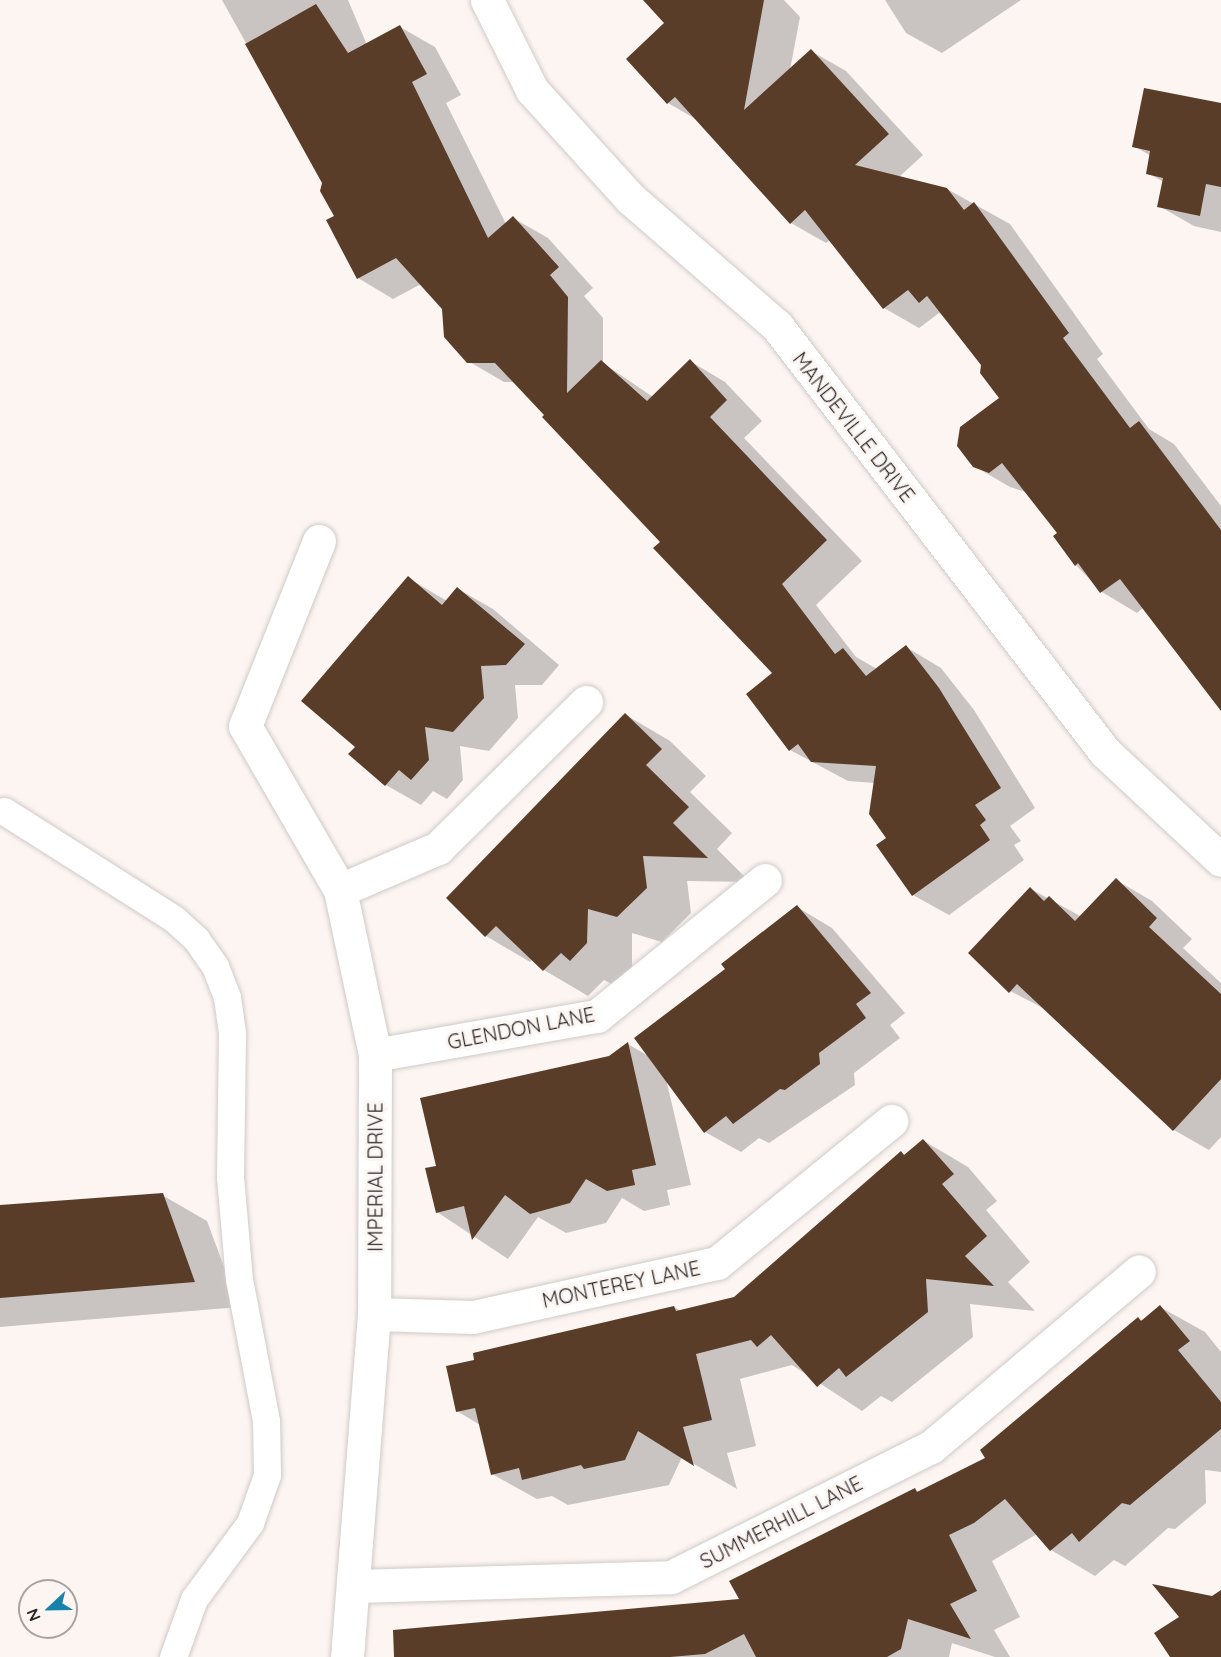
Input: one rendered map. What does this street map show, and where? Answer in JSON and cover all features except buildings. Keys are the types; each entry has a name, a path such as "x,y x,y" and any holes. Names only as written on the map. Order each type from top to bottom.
{"street":[{"name":"MANDEVILLE DRIVE","path":"487,0 532,90 631,199 777,326 1105,752 1221,860"},
{"name":"IMPERIAL DRIVE","path":"319,541 245,726 340,890 375,1056 374,1314 354,1586 346,1657"},
{"path":"340,890 438,848 586,702"},
{"name":"GLENDON LANE","path":"375,1056 597,1016 765,880"},
{"name":"MONTEREY LANE","path":"374,1314 473,1317 717,1263 891,1121"},
{"name":"SUMMERHILL LANE","path":"354,1586 671,1577 931,1447 1139,1271"}],"lane":[{"path":"4,812 174,919 196,939 215,966 227,997 231,1034 231,1188 239,1279 266,1421 267,1475 250,1523 194,1599 173,1657"}]}
